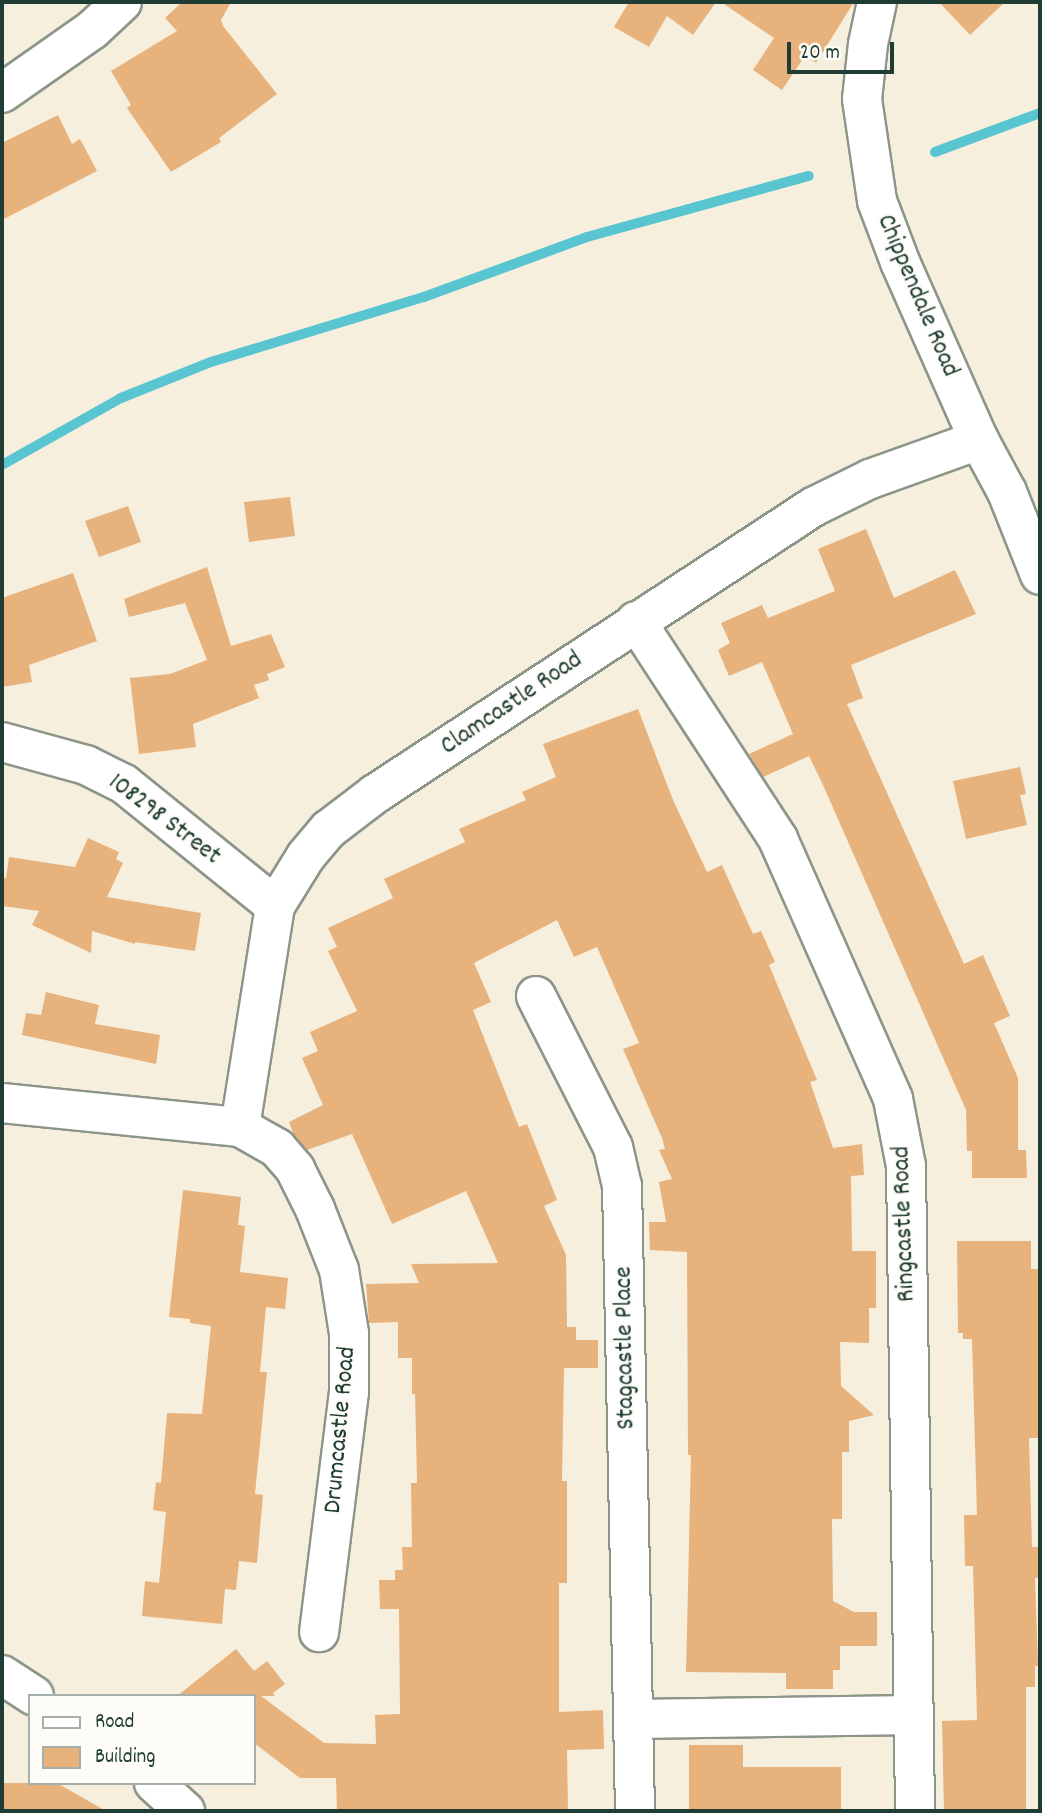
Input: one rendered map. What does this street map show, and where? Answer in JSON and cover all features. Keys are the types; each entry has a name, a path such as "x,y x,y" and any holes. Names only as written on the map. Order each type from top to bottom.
{"street":[{"path":"2,93 92,30 122,2"},
{"name":"Chippendale Road","path":"877,2 868,44 862,99 877,201 900,262 979,440 1007,492 1040,575"},
{"name":"Clamcastle Road","path":"240,1127 275,906 306,856 329,829 375,794 813,507 870,479 979,440"},
{"name":"Ringcastle Road","path":"636,621 778,839 893,1099 906,1166 915,1811"},
{"name":"108298 Street","path":"2,742 86,765 124,784 275,906"},
{"name":"Stagcastle Place","path":"537,996 613,1147 622,1186 635,1811"},
{"name":"Drumcastle Road","path":"2,1103 240,1127 278,1148 295,1169 315,1209 339,1270 349,1333 349,1392 319,1633"},
{"path":"2,1675 31,1694"},
{"path":"634,1719 914,1715"},
{"path":"156,1785 185,1811"}],"building":[{"path":"182,2 231,2 221,20 223,26 277,94 219,138 221,142 171,172 127,108 131,105 111,71 177,31 165,18"},
{"path":"629,2 716,2 693,35 667,16 649,47 614,27"},
{"path":"721,2 854,2 816,63 805,56 782,90 753,70 774,38"},
{"path":"939,2 1005,2 970,35"},
{"path":"58,115 72,144 80,139 97,171 2,220 2,143"},
{"path":"290,497 295,536 249,542 244,502"},
{"path":"128,506 141,542 99,557 85,521"},
{"path":"866,529 894,598 955,570 976,614 851,665 863,698 847,704 964,964 983,955 1010,1016 994,1023 1018,1078 1018,1150 1026,1150 1027,1178 972,1178 972,1151 967,1151 966,1110 823,785 809,756 763,777 749,754 793,734 762,662 729,676 718,650 730,643 721,623 762,605 768,618 835,591 818,549"},
{"path":"207,567 231,646 271,634 285,667 267,674 269,680 254,685 259,698 193,724 196,747 139,754 130,678 170,674 207,660 185,603 129,617 124,599"},
{"path":"73,573 97,641 29,665 32,682 2,687 2,598"},
{"path":"638,709 673,800 707,872 722,865 753,934 761,931 775,962 769,965 817,1080 810,1082 833,1148 862,1144 864,1175 851,1176 852,1251 876,1251 876,1308 869,1308 869,1343 840,1342 841,1386 874,1415 849,1421 849,1452 842,1452 842,1519 832,1519 833,1601 854,1612 877,1612 877,1646 840,1646 840,1670 833,1670 833,1689 786,1689 786,1673 686,1672 691,1455 688,1455 687,1252 650,1250 649,1222 666,1222 659,1182 672,1179 659,1150 665,1149 662,1138 623,1049 639,1043 597,947 574,957 557,920 474,963 491,1002 473,1010 519,1127 527,1124 557,1200 544,1206 566,1255 567,1327 576,1327 576,1340 598,1340 598,1368 564,1368 562,1481 567,1481 567,1583 559,1583 559,1712 603,1710 604,1749 567,1750 568,1811 337,1811 336,1778 300,1778 256,1745 256,1694 180,1694 236,1649 254,1671 267,1661 285,1684 273,1693 275,1696 261,1696 324,1743 376,1744 375,1715 400,1714 399,1609 380,1609 379,1580 395,1580 395,1570 403,1570 402,1547 412,1547 411,1483 417,1483 415,1394 412,1394 412,1358 398,1358 398,1322 369,1323 366,1284 419,1283 411,1264 498,1263 466,1191 392,1224 352,1134 307,1150 294,1135 289,1122 323,1105 302,1058 318,1051 310,1032 357,1011 328,951 337,947 328,928 393,898 384,879 465,842 459,829 526,800 522,792 556,777 543,744"},
{"path":"1020,767 1026,794 1020,795 1027,825 966,839 953,781"},
{"path":"88,838 119,852 116,859 123,863 107,897 201,913 195,951 135,944 92,931 91,953 32,925 39,911 2,906 2,878 6,878 9,857 75,867"},
{"path":"46,992 99,1005 95,1024 160,1035 156,1064 22,1035 26,1013 41,1015"},
{"path":"183,1190 241,1197 238,1225 245,1226 240,1272 288,1278 285,1309 266,1307 260,1372 267,1372 255,1494 263,1495 257,1563 239,1561 236,1590 225,1589 222,1624 142,1616 145,1581 159,1583 166,1512 153,1510 156,1482 161,1483 167,1413 202,1414 211,1326 190,1323 190,1319 169,1317"},
{"path":"957,1241 1031,1241 1031,1269 1040,1269 1040,1438 1029,1438 1032,1547 1040,1547 1040,1577 1035,1578 1038,1666 1035,1666 1035,1687 1026,1687 1026,1811 944,1811 942,1721 977,1720 973,1566 965,1566 964,1515 977,1515 972,1339 963,1339 963,1333 958,1333"},
{"path":"689,1745 743,1745 743,1767 841,1767 841,1811 689,1811"},
{"path":"2,1783 28,1783 60,1785 106,1811 2,1811"}],"waterway":[{"path":"935,152 1040,113"},
{"path":"2,465 121,398 211,362 424,297 587,237 809,176"}]}
